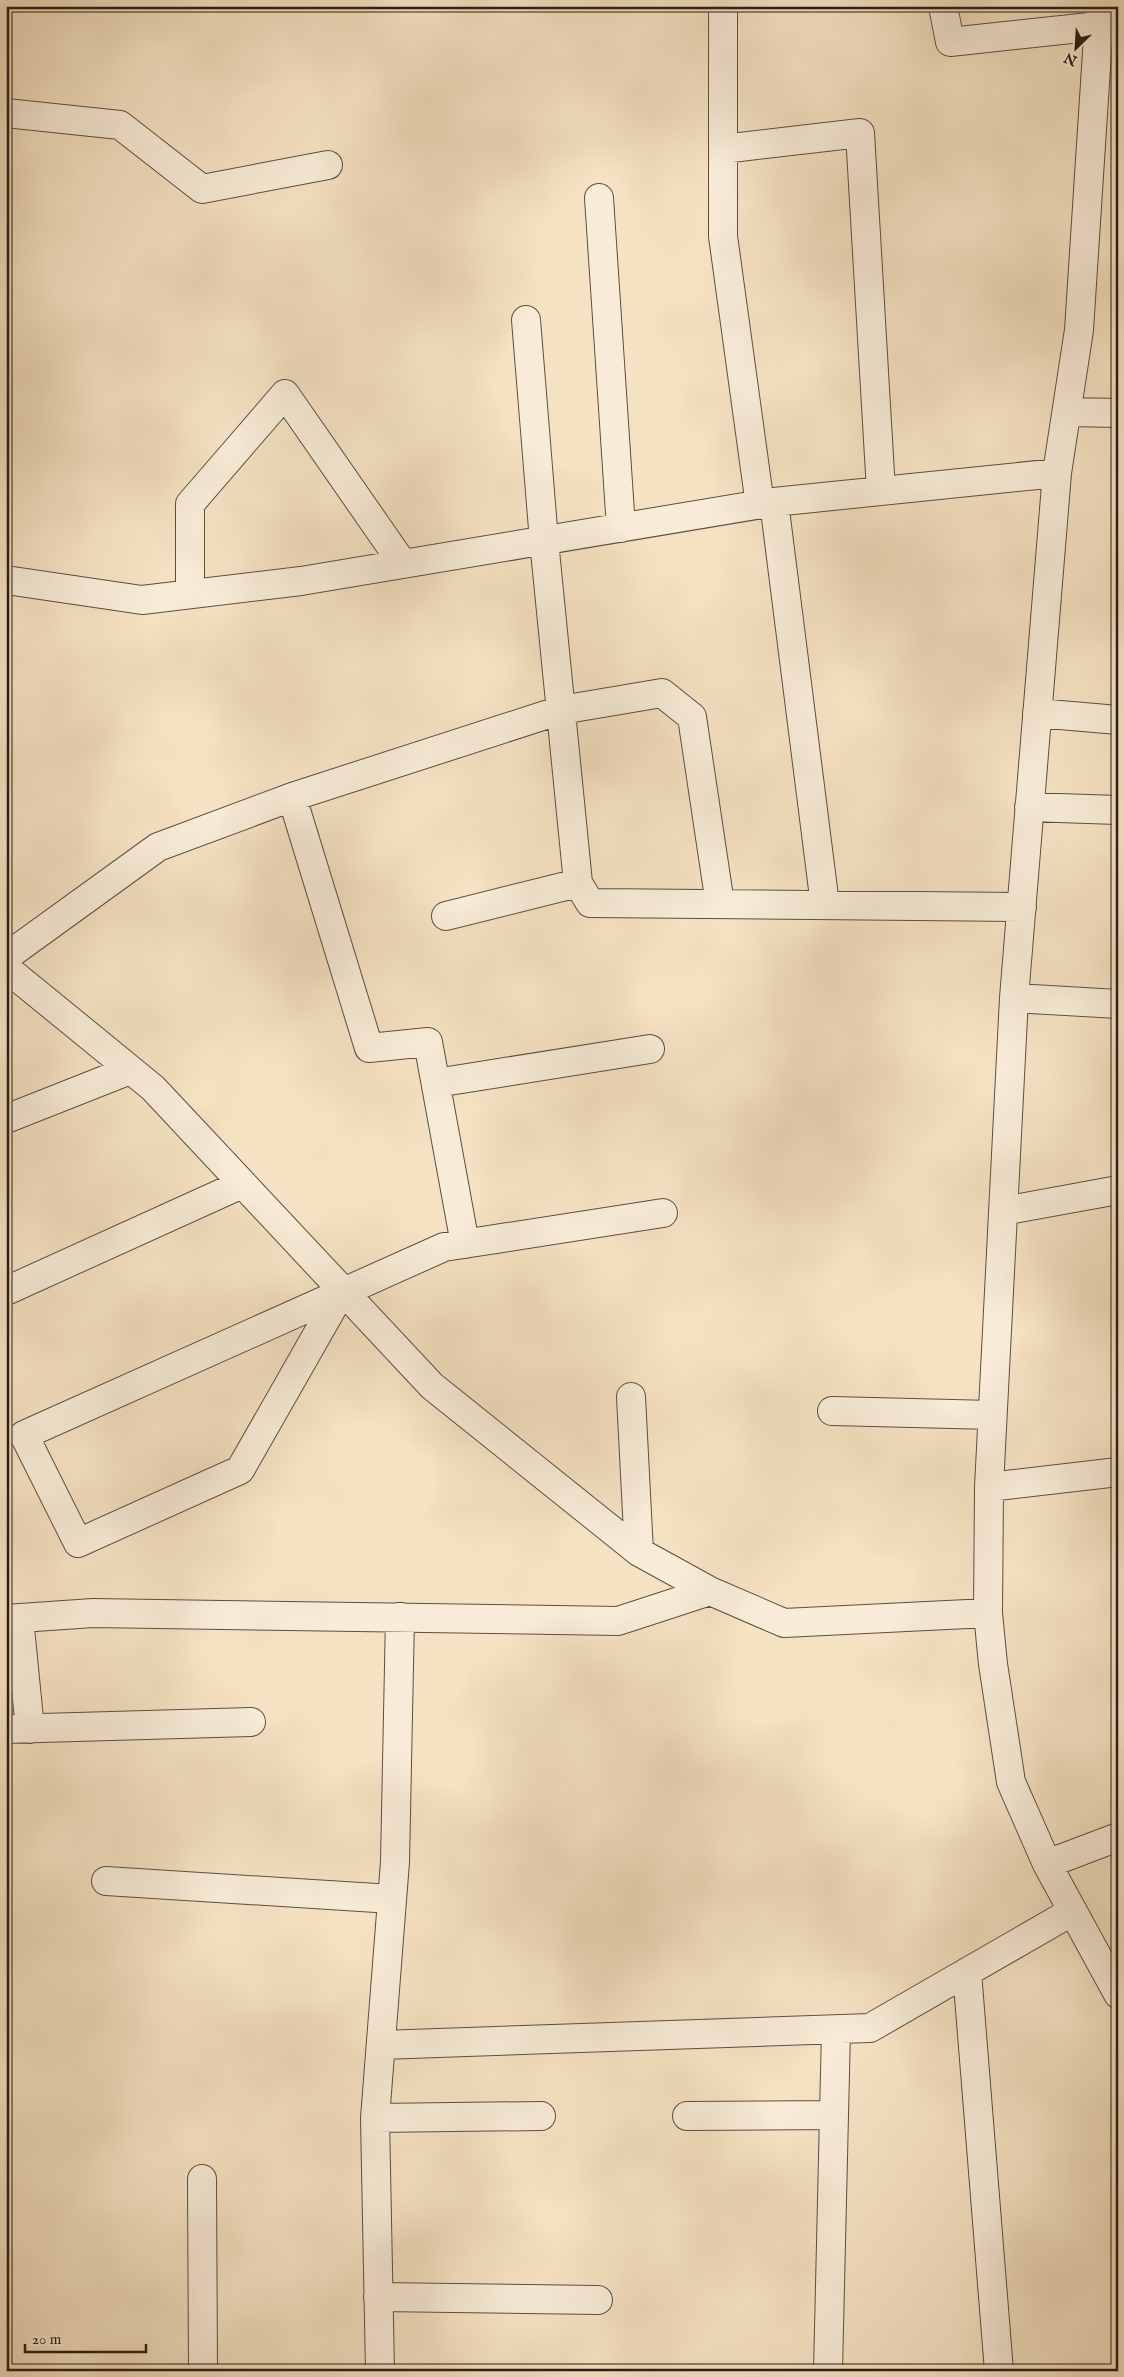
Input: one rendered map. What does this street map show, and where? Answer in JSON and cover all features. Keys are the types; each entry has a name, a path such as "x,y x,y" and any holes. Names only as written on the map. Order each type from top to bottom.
{"street":[{"path":"723,6 723,236 767,503 826,905"},
{"path":"943,6 950,42 1105,20 1079,330 1057,473 1014,998 988,1487 988,1613 993,1664 1012,1782 1047,1864 1118,1994"},
{"path":"6,113 120,125 202,189 328,165"},
{"path":"723,148 860,133 881,491"},
{"path":"599,198 621,528"},
{"path":"526,320 544,541 578,883 590,903 1022,907"},
{"path":"190,594 190,504 285,394 403,564"},
{"path":"1067,412 1118,413"},
{"path":"6,580 142,600 301,581 767,503 1057,473"},
{"path":"6,957 158,847 292,797 561,710 662,693 692,718 720,904"},
{"path":"1037,713 1118,720"},
{"path":"292,797 369,1048 428,1042 465,1244"},
{"path":"1029,807 1118,810"},
{"path":"446,916 578,883"},
{"path":"6,968 153,1088 432,1386 639,1552 710,1591 784,1623 988,1613"},
{"path":"1014,998 1118,1004"},
{"path":"436,1084 650,1049"},
{"path":"6,1119 130,1070"},
{"path":"6,1291 242,1184"},
{"path":"1003,1211 1118,1190"},
{"path":"342,1291 240,1470 78,1543 24,1435 342,1291 444,1247 663,1213"},
{"path":"631,1397 639,1552"},
{"path":"832,1411 992,1415"},
{"path":"988,1487 1118,1472"},
{"path":"251,1722 18,1729 13,1619 94,1612 618,1621 710,1591"},
{"path":"380,2371 375,2118 395,1862 400,1617"},
{"path":"1047,1864 1118,1837"},
{"path":"106,1881 392,1899"},
{"path":"381,2045 870,2028 1073,1911"},
{"path":"967,1972 999,2371"},
{"path":"828,2371 836,2030"},
{"path":"687,2116 834,2115"},
{"path":"375,2118 541,2116"},
{"path":"202,2179 203,2371"},
{"path":"378,2297 598,2300"}]}
